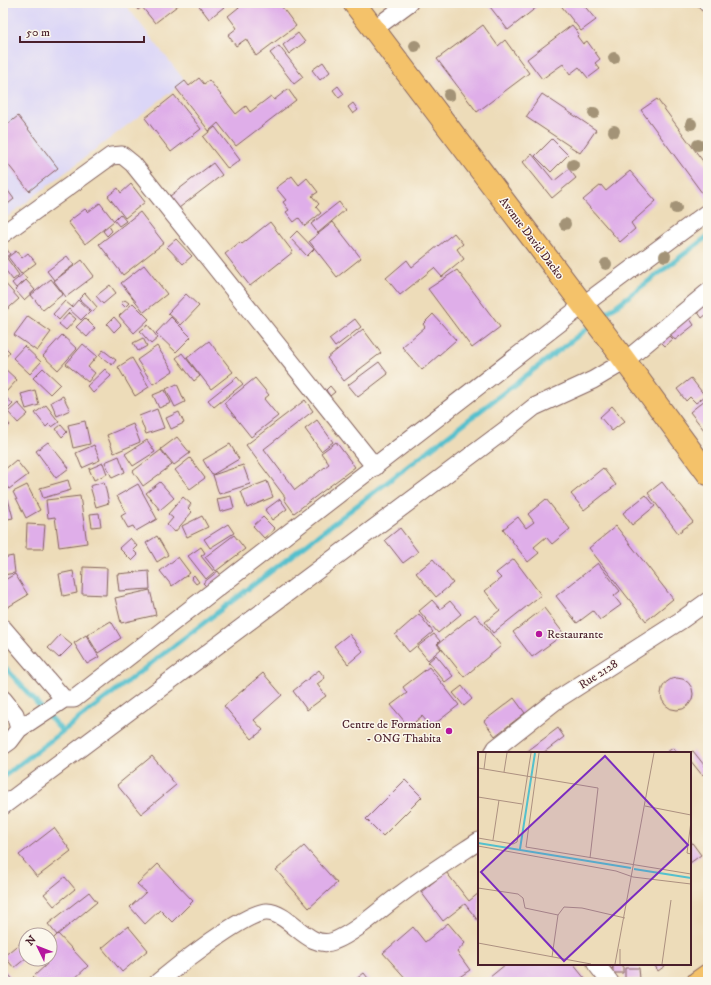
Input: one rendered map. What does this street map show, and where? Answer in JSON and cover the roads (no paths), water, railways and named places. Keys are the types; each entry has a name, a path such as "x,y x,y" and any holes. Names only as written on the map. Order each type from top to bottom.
{"main road":[{"name":"Avenue David Dacko","path":"354,3 621,355 708,474"},
{"path":"698,982 708,975"}],"street":[{"path":"374,29 409,3"},
{"path":"3,234 112,156 122,155 133,164 375,467"},
{"path":"3,746 26,725 64,699 74,699 99,681 708,212"},
{"path":"3,806 509,428 534,406 593,380 621,355 708,292"},
{"name":"Rue 2128","path":"494,752 496,748 558,699 680,621 708,601"},
{"path":"3,628 64,699"},
{"path":"3,699 26,725"},
{"path":"158,982 176,967 243,920 266,912 280,915 316,942 332,941 352,930 414,884 478,842"},
{"path":"597,965 610,982"}],"waterway":[{"path":"600,318 708,236"},
{"path":"3,777 592,325"},
{"path":"3,665 62,731"}],"place":[{"name":"Restaurante","path":"539,634"},
{"name":"Centre de Formation - ONG Thabita","path":"449,731"}]}
